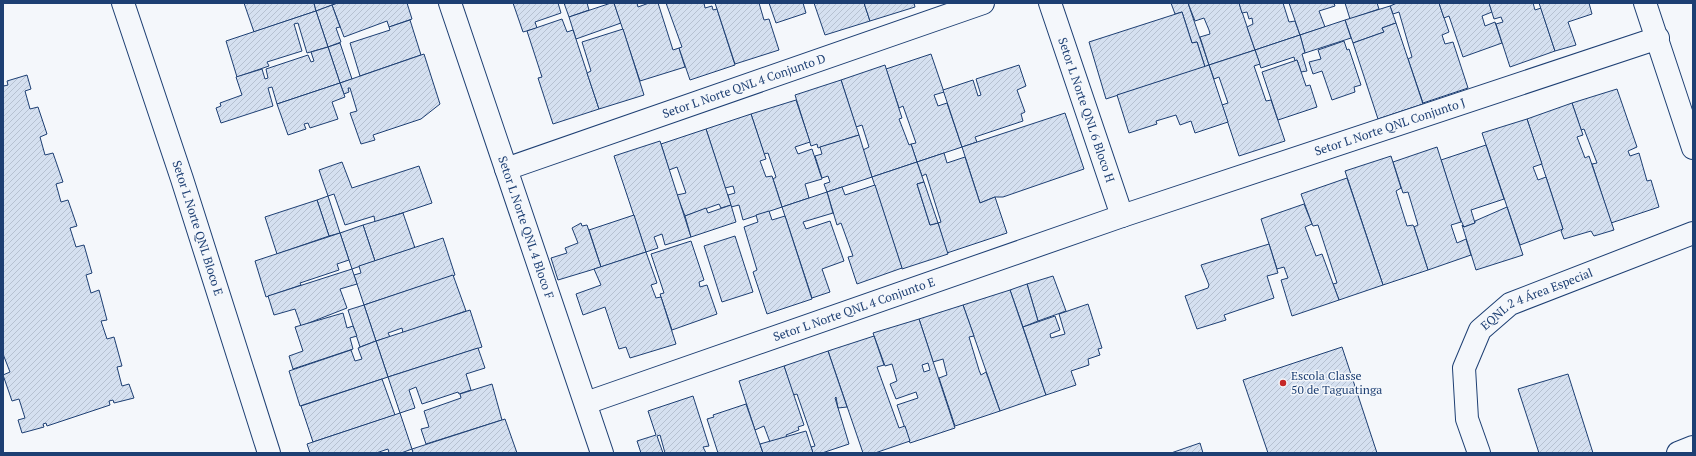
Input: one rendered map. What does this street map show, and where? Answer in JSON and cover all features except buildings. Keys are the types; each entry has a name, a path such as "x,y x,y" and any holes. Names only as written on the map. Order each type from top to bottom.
{"street":[{"name":"Setor L Norte QNL Bloco E","path":"123,3 182,179 269,453"},
{"name":"Setor L Norte QNL 4 Bloco F","path":"450,3 602,453"},
{"name":"Setor L Norte QNL 4 Conjunto D","path":"506,168 982,3"},
{"name":"Setor L Norte QNL 6 Bloco H","path":"1050,3 1122,216"},
{"path":"1645,3 1658,38 1693,148"},
{"name":"Setor L Norte QNL Conjunto J","path":"1122,216 1658,38"},
{"name":"Setor L Norte QNL 4 Conjunto E","path":"586,404 1122,216"},
{"name":"EQNL 2 4 Área Especial","path":"1478,453 1467,419 1464,368 1480,330 1510,304 1693,233"},
{"path":"1678,453 1693,447"}],"place":[{"name":"Escola Classe 50 de Taguatinga","path":"1283,383"}]}
